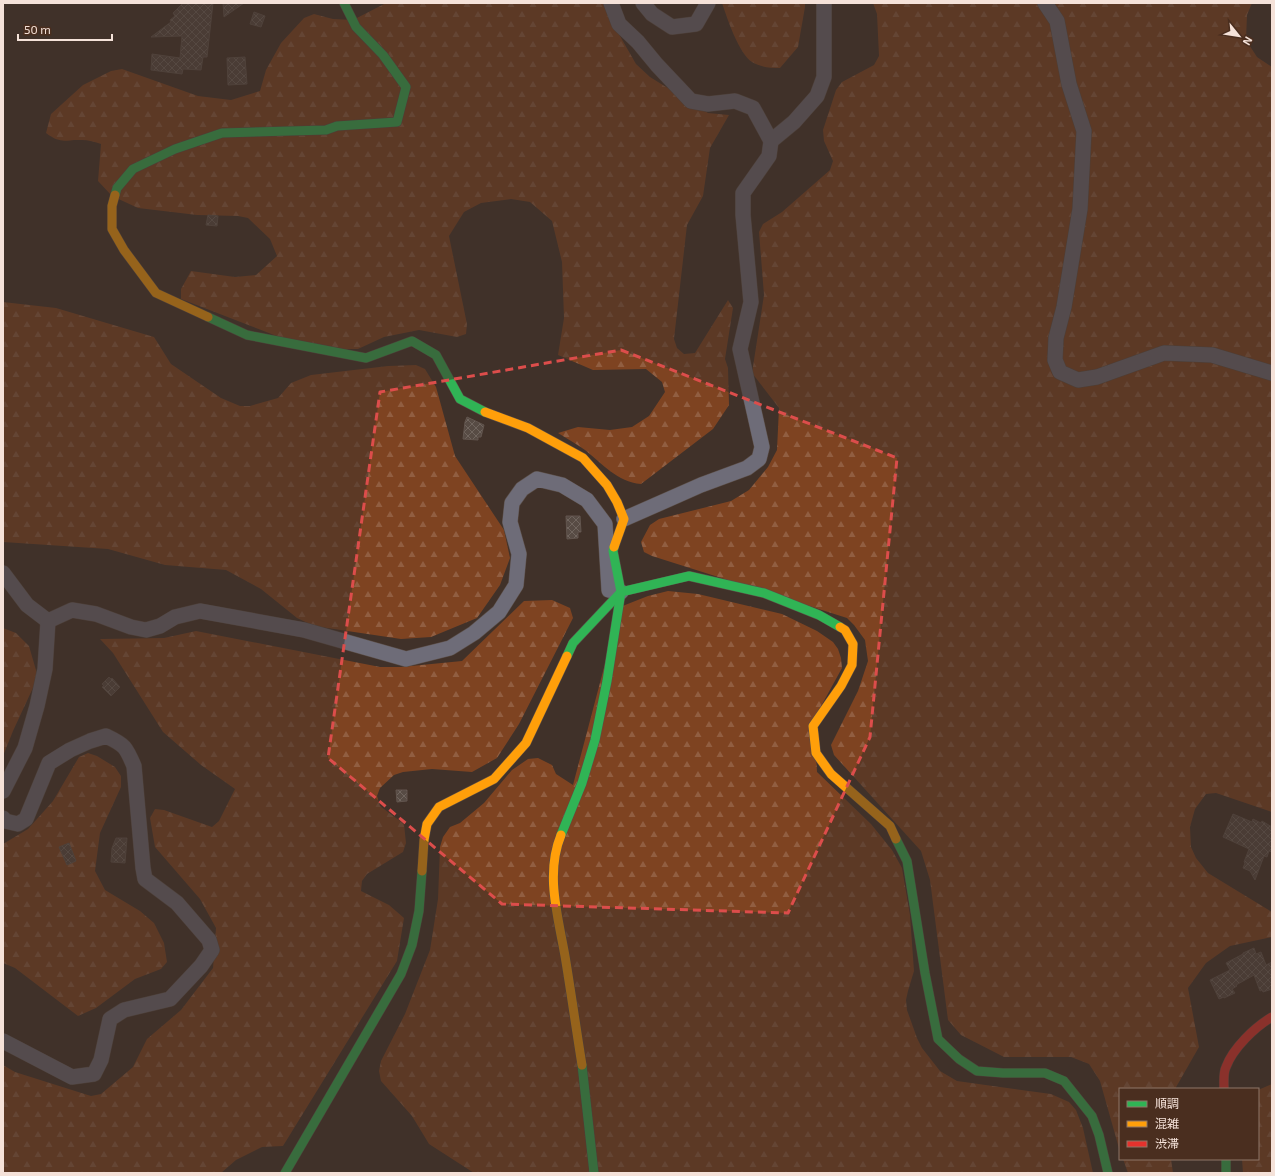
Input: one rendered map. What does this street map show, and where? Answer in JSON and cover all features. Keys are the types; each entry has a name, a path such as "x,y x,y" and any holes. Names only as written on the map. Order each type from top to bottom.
{"street":[{"path":"344,3 356,27 383,55 406,87 397,122 337,126 326,130 222,133 175,149 133,169 117,188 112,206 112,229 124,250 156,293 247,335 366,358 412,341 436,355 460,399 484,412 528,428 583,458 607,485 618,502 624,519 613,551 621,592 607,681 595,740 582,783 559,840 553,867 553,889 583,1072 594,1173"},
{"path":"611,3 619,24 638,42 691,101 708,104 735,101 753,108 771,141 769,156 743,193 743,215 751,302 740,349 762,447 759,459 747,468 702,485 624,519"},
{"path":"643,3 652,14 672,27 696,24 708,3"},
{"path":"771,141 794,122 817,96 824,77 824,3"},
{"path":"1044,3 1056,21 1069,84 1084,131 1080,209 1064,307 1056,338 1056,360 1060,372 1078,380 1097,377 1164,353 1212,355 1272,373"},
{"path":"48,621 72,610 96,614 131,627 146,630 160,626 174,617 200,611 304,630 406,659 450,648 474,633 500,612 516,585 519,554 510,522 512,503 522,489 537,479 562,484 587,500 605,524 609,590 621,592 689,576 764,593 818,615 845,630 853,644 852,665 841,686 813,726 816,753 831,774 890,826 907,861 925,974 938,1039 959,1059 977,1071 1003,1073 1045,1073 1064,1081 1092,1116 1099,1135 1108,1173"},
{"path":"3,573 27,605 48,621"},
{"path":"285,1173 401,974 412,945 419,911 424,840 427,824 439,807 494,779 526,743 573,643 621,592"},
{"path":"3,792 25,748 37,706 45,668 48,621"},
{"path":"3,818 5,821 18,824 26,819 49,763 70,750 106,736 121,744 128,751 134,766 145,879 177,903 209,940 212,950 201,966 170,999 124,1010 110,1019 101,1060 94,1074 72,1077 3,1042"},
{"path":"1224,1088 1225,1068 1239,1045 1262,1023 1272,1017"},
{"path":"1226,1160 1226,1173"}],"highlighted area":[{"path":"621,350 897,458 870,737 788,913 502,904 328,758 380,392"}],"green space":[{"path":"386,3 605,3 612,22 636,64 650,77 708,113 729,115 710,148 703,196 687,225 674,339 677,348 684,354 695,353 728,300 733,308 725,359 728,368 729,405 713,429 641,484 632,483 617,476 585,450 558,433 578,427 610,430 632,427 649,416 665,392 662,382 646,369 593,370 558,355 564,318 562,262 552,221 530,202 511,199 481,203 464,212 449,236 467,324 466,334 457,337 419,330 384,337 358,349 310,349 181,299 181,289 191,271 235,277 256,275 277,256 270,239 248,218 238,216 197,215 138,208 112,196 98,181 101,144 84,140 64,141 51,137 46,133 51,114 83,85 111,71 122,69 198,96 231,100 260,91 266,70 281,43 304,18 314,14 333,19 353,20"},
{"path":"722,3 805,3 798,47 780,68 765,67 752,62 747,58 738,44"},
{"path":"873,3 1252,3 1247,15 1246,40 1257,57 1272,67 1272,812 1216,793 1206,794 1195,809 1190,827 1191,847 1196,858 1208,873 1272,912 1272,937 1230,946 1206,963 1188,988 1199,1047 1176,1088 1119,1088 1119,1148 1100,1081 1089,1064 1071,1057 1004,1057 961,1035 948,1020 930,880 921,851 834,755 831,745 858,691 868,661 865,640 854,625 847,618 652,556 644,552 641,542 650,525 659,519 731,501 749,490 768,467 777,450 779,408 752,373 764,295 759,232 763,224 782,212 830,170 833,161 824,141 823,130 836,90 842,82 874,65 879,56 877,14"},
{"path":"3,302 56,308 154,337 171,364 221,398 240,406 250,406 278,398 291,383 311,375 388,366 416,365 425,369 436,387 455,456 504,530 510,558 500,585 477,618 431,637 401,639 314,626 297,618 261,589 226,570 165,565 108,549 3,542"},
{"path":"668,591 698,594 782,614 817,631 833,642 838,649 842,668 814,719 817,772 871,824 892,850 902,868 910,915 914,971 906,1000 907,1010 917,1038 922,1048 940,1071 957,1081 1051,1094 1069,1102 1076,1110 1083,1128 1093,1173 474,1173 429,1144 412,1116 381,1081 379,1071 381,1061 405,1014 430,950 438,899 440,847 443,837 450,827 460,823 484,803 512,770 528,759 538,758 552,765 556,774 573,785 620,607 648,596"},
{"path":"552,600 570,608 573,618 519,724 497,758 472,772 432,769 403,772 394,775 380,788 377,796 380,806 404,824 406,843 403,852 367,874 362,881 361,891 389,905 404,918 397,961 283,1146 262,1147 236,1160 221,1173 3,1173 3,1065 15,1072 91,1096 101,1094 133,1067 147,1039 181,1010 213,968 216,928 200,899 155,847 150,818 155,809 164,810 212,827 219,821 235,789 201,765 163,732 113,653 100,639 164,638 196,631 380,667 401,667 462,661 524,601"},
{"path":"3,628 16,633 29,646 38,677 3,756"},
{"path":"88,753 97,756 115,767 121,776 121,787 100,833 95,871 105,890 140,911 154,923 164,943 167,962 161,969 135,979 96,1008 78,1016 15,968 3,963 3,844 28,829 53,801 79,757"},
{"path":"1272,1084 1272,1173 1243,1173 1242,1160 1259,1160 1259,1090"},
{"path":"1123,1160 1171,1160 1173,1173 1128,1173"}],"building":[{"path":"183,3 213,3 207,57 203,57 201,70 183,69 182,74 151,70 152,54 180,58 182,36 151,37 171,22 170,20 175,16 173,13"},
{"path":"223,3 244,3 224,17"},
{"path":"254,12 265,16 261,27 250,24"},
{"path":"245,57 247,84 228,85 227,58"},
{"path":"208,215 218,216 217,226 206,225"},
{"path":"467,417 484,425 481,437 478,437 478,440 463,439"},
{"path":"566,516 580,516 581,532 578,532 578,538 567,539"},
{"path":"109,677 111,679 112,678 120,687 111,696 102,687 104,686 102,684"},
{"path":"396,790 407,790 407,801 397,802"},
{"path":"1233,814 1252,822 1253,819 1261,823 1262,821 1272,827 1272,852 1269,851 1267,857 1264,856 1255,880 1250,871 1243,868 1249,849 1223,837"},
{"path":"116,838 127,838 125,863 111,862 112,848"},
{"path":"69,843 76,861 67,865 59,847"},
{"path":"1254,948 1256,954 1261,952 1266,965 1272,962 1272,989 1263,992 1262,990 1260,991 1254,975 1236,985 1237,986 1232,989 1235,993 1219,999 1210,980 1230,970 1226,963"}],"traffic: fast":[{"path":"115,195 117,188 133,169 175,149 222,133 326,130 337,126 397,122 406,87 383,55 356,27 344,3"},
{"path":"208,317 247,335 366,358 412,341 436,355 460,399 485,412"},
{"path":"561,835 582,783 595,740 607,681 621,592 613,551 614,547"},
{"path":"567,656 573,643 621,592 689,576 764,593 819,615 840,627"},
{"path":"896,839 907,861 925,973 938,1039 959,1059 977,1071 1003,1073 1045,1073 1064,1081 1092,1116 1099,1135 1108,1173"},
{"path":"285,1173 401,974 412,945 419,911 422,871"},
{"path":"582,1065 594,1173"},
{"path":"1226,1160 1226,1173"}],"traffic: slow":[{"path":"115,195 112,206 112,229 124,250 156,293 208,317"},
{"path":"485,412 528,428 583,458 607,485 617,502 624,519 614,547"},
{"path":"840,627 845,630 853,644 852,665 841,686 813,726 816,753 831,774 890,826 896,839"},
{"path":"422,871 424,840 427,824 439,807 494,779 526,743 567,656"},
{"path":"561,835 556,850 554,865 554,895 582,1065"}],"traffic: jam":[{"path":"1224,1088 1225,1069 1239,1045 1259,1026 1272,1017"}]}
